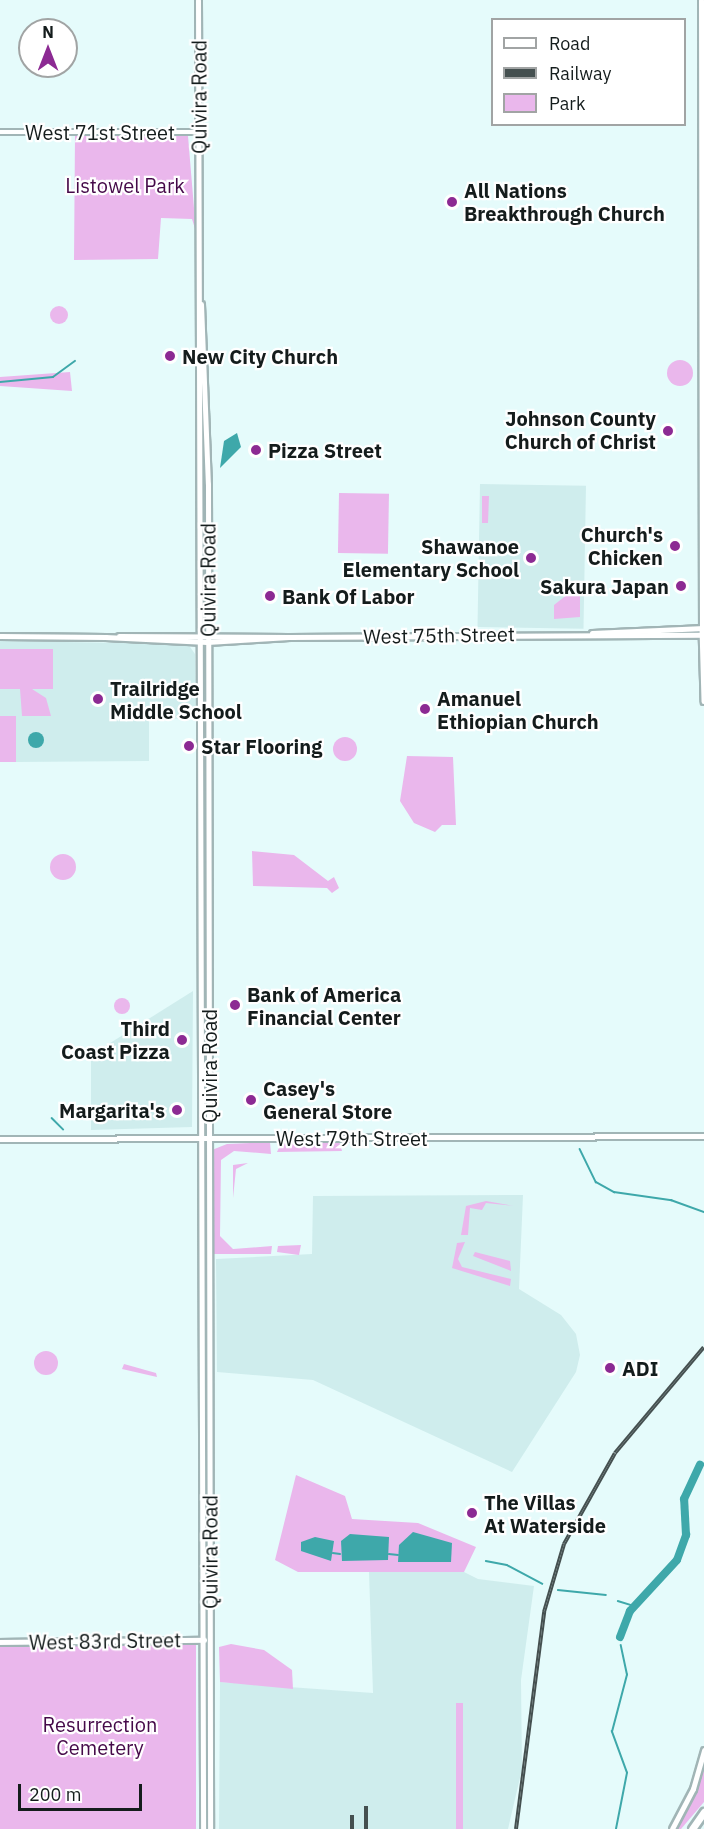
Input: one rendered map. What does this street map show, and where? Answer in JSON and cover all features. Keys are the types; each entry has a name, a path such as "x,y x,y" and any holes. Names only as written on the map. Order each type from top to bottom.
{"highway":[{"path":"692,1829 704,1812"}],"main road":[{"name":"Quivira Road","path":"198,0 201,303 199,642 203,1829"},
{"path":"702,0 703,628"},
{"name":"Quivira Road","path":"201,303 207,392 210,1829"},
{"path":"200,392 207,392"},
{"path":"200,564 207,564"},
{"name":"West 75th Street","path":"105,637 207,642 289,637 590,633 703,628"},
{"name":"West 75th Street","path":"590,633 703,635"},
{"name":"West 75th Street","path":"0,636 105,637 207,634 289,637"},
{"path":"203,1502 210,1541"},
{"path":"203,1810 210,1811"}],"street":[{"name":"West 71st Street","path":"0,132 199,132"},
{"path":"703,628 704,701"},
{"name":"West 79th Street","path":"0,1138 704,1136"},
{"name":"West 83rd Street","path":"0,1642 210,1640"},
{"path":"672,1829 693,1790 704,1751"}],"shaded area":[{"name":"Shawanoe Elementary School","path":"480,484 586,486 583,629 478,627"},
{"name":"Trailridge Middle School","path":"0,641 188,644 195,654 197,719 149,718 149,761 16,762 16,717 0,716"},
{"path":"193,991 192,1127 91,1130 91,1055"},
{"path":"523,1195 519,1289 561,1315 576,1334 580,1355 576,1372 512,1472 313,1380 217,1372 216,1259 312,1254 313,1196"},
{"path":"369,1572 464,1572 478,1579 534,1586 521,1680 522,1769 508,1829 463,1829 463,1703 456,1703 456,1829 219,1829 220,1682 373,1693"}],"green space":[{"name":"Listowel Park","path":"75,135 188,136 196,232 192,219 161,218 158,259 74,260"},
{"path":"59,306 65,309 68,315 65,321 59,324 53,321 50,315 53,309"},
{"path":"680,360 689,364 693,373 689,382 680,386 671,382 667,373 671,364"},
{"path":"70,372 72,391 0,386 0,377"},
{"path":"339,493 389,494 388,554 338,553"},
{"path":"482,496 489,496 488,523 482,523"},
{"path":"568,594 580,594 580,617 554,619 554,605"},
{"path":"0,649 53,649 53,689 32,689 46,698 51,716 22,716 20,689 0,689"},
{"path":"0,716 16,716 16,762 0,762"},
{"path":"345,737 350,738 356,744 356,754 350,760 345,761 340,760 334,754 333,749 334,744 340,738"},
{"path":"407,756 453,757 456,825 442,825 435,832 414,823 400,801"},
{"path":"252,851 294,855 328,881 334,877 339,888 332,893 327,888 253,886"},
{"path":"63,854 72,858 76,867 72,876 63,880 54,876 50,867 54,858"},
{"path":"122,998 128,1000 130,1006 128,1012 122,1014 116,1012 114,1006 116,1000"},
{"path":"282,1141 339,1141 342,1151 277,1152"},
{"path":"270,1142 271,1154 234,1151 221,1160 220,1236 233,1249 272,1246 271,1254 214,1254 212,1150 227,1144"},
{"path":"248,1163 236,1169 233,1198 233,1165"},
{"path":"486,1201 514,1206 486,1203 482,1210 470,1208 468,1235 461,1235 466,1206"},
{"path":"465,1242 458,1259 462,1267 511,1279 510,1286 452,1268 457,1243"},
{"path":"301,1245 299,1255 277,1252 278,1246"},
{"path":"475,1252 510,1261 511,1271 473,1256"},
{"path":"46,1351 55,1354 58,1363 55,1372 46,1375 37,1372 34,1363 37,1354"},
{"path":"124,1364 156,1373 157,1377 122,1369"},
{"path":"296,1475 345,1496 352,1519 418,1523 476,1547 464,1572 298,1572 275,1560"},
{"path":"231,1644 264,1650 292,1670 293,1689 220,1682 219,1647"},
{"name":"Resurrection Cemetery","path":"0,1645 196,1645 196,1829 0,1829"},
{"path":"456,1703 463,1703 463,1829 456,1829"},
{"path":"704,1770 704,1802 681,1829 675,1829"}],"water":[{"path":"237,433 241,447 220,468 224,441"},
{"path":"33,732 39,732 44,740 42,746 33,748 28,743 28,737"},
{"path":"413,1532 452,1543 451,1562 398,1562 399,1545"},
{"path":"350,1534 389,1537 388,1560 342,1561 341,1541"},
{"path":"315,1537 334,1541 331,1561 301,1551 301,1542"}],"waterway":[{"path":"0,382 53,377 75,361"},
{"path":"52,1118 63,1129"},
{"path":"580,1149 596,1182 614,1192 671,1200 704,1212"},
{"path":"620,1637 630,1611 677,1560 686,1535 684,1499 700,1464"},
{"path":"333,1553 340,1554"},
{"path":"389,1554 398,1555"},
{"path":"486,1561 507,1565 542,1584"},
{"path":"558,1590 606,1595"},
{"path":"618,1601 634,1606"},
{"path":"616,1829 627,1773 612,1732 627,1675 621,1646"}],"railway":[{"path":"516,1829 544,1612 564,1544 615,1453 704,1347"},
{"path":"366,1806 366,1829"},
{"path":"352,1815 352,1829"}],"place":[{"name":"All Nations Breakthrough Church","path":"452,202"},
{"name":"New City Church","path":"170,356"},
{"name":"Johnson County Church of Christ","path":"668,431"},
{"name":"Pizza Street","path":"256,450"},
{"name":"Church's Chicken","path":"675,546"},
{"name":"Shawanoe Elementary School","path":"531,558"},
{"name":"Sakura Japan","path":"681,586"},
{"name":"Bank Of Labor","path":"270,596"},
{"name":"Trailridge Middle School","path":"98,699"},
{"name":"Amanuel Ethiopian Church","path":"425,709"},
{"name":"Star Flooring","path":"189,746"},
{"name":"Bank of America Financial Center","path":"235,1005"},
{"name":"Third Coast Pizza","path":"182,1040"},
{"name":"Casey's General Store","path":"251,1100"},
{"name":"Margarita's","path":"177,1110"},
{"name":"ADI","path":"610,1368"},
{"name":"The Villas At Waterside","path":"472,1513"}]}
